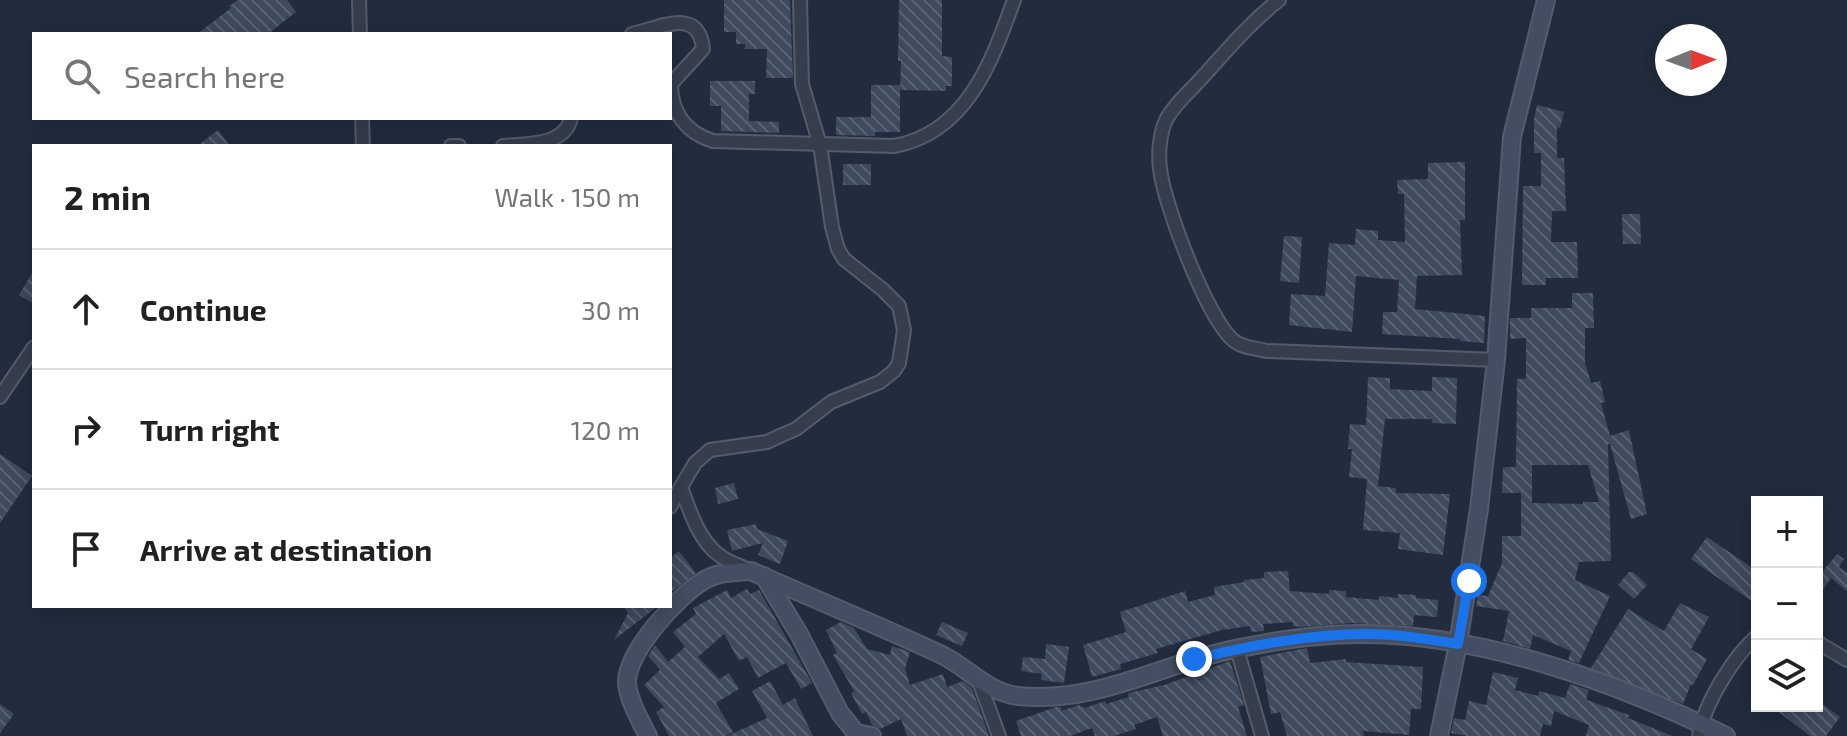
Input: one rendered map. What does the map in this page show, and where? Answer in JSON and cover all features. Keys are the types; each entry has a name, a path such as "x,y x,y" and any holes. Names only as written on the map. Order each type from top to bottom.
{"street":[{"path":"359,0 360,32"},
{"path":"672,503 695,463 710,450 767,442 796,429 831,402 880,382 899,363 904,330 899,306 844,259 832,227 820,145 802,84 800,0"},
{"path":"672,96 673,107 685,125 694,133 713,141 894,146 912,143 948,120 967,103 984,77 1014,0"},
{"path":"1279,0 1255,19 1166,119 1160,147 1160,169 1168,202 1217,320 1232,340 1241,346 1267,351 1496,360"},
{"path":"1439,736 1472,557 1496,360 1512,137 1546,0"},
{"path":"640,32 680,22 693,25 699,32 703,49 701,55 672,83"},
{"path":"362,120 363,144"},
{"path":"519,144 557,136 568,129 570,120"},
{"path":"0,397 32,350"},
{"path":"681,487 691,514 718,555 940,654 993,689 1015,695 1081,694 1112,688 1180,663 1237,649 1327,635 1367,634 1458,644 1548,665 1700,730 1726,736"},
{"path":"648,736 629,692 627,682 632,660 672,608 705,580 722,573 758,574"},
{"path":"758,574 799,634 840,713 856,733 872,736"},
{"path":"1700,730 1734,662 1753,640"},
{"path":"1823,646 1847,660"},
{"path":"1237,649 1262,736"},
{"path":"979,681 999,736"}],"building":[{"path":"238,0 287,0 296,12 271,32 200,32 231,8 229,6"},
{"path":"724,0 790,0 793,78 766,78 767,49 745,49 745,44 736,44 736,32 724,32"},
{"path":"899,0 942,0 942,56 952,57 952,86 946,86 946,91 900,90"},
{"path":"710,81 755,81 755,94 749,94 749,121 779,122 779,133 721,131 721,106 710,106"},
{"path":"871,85 900,85 900,132 875,132 875,136 836,135 836,117 871,117"},
{"path":"1537,105 1564,112 1560,128 1557,127 1557,158 1564,158 1566,211 1552,211 1551,242 1577,242 1578,278 1546,278 1546,285 1522,285 1523,186 1541,186 1541,153 1534,153"},
{"path":"218,130 228,144 200,144"},
{"path":"1465,162 1465,220 1460,220 1462,275 1417,276 1415,309 1485,316 1484,343 1382,334 1383,312 1397,312 1399,280 1356,276 1352,332 1289,325 1291,294 1325,296 1329,243 1355,245 1356,229 1378,231 1378,240 1405,242 1404,194 1398,194 1397,180 1428,179 1428,163"},
{"path":"843,164 871,164 871,185 843,185"},
{"path":"1622,214 1640,214 1641,244 1623,244"},
{"path":"1284,236 1302,237 1299,283 1280,281"},
{"path":"32,273 32,303 19,295"},
{"path":"1572,293 1593,293 1594,328 1585,328 1585,363 1591,383 1600,381 1605,402 1601,403 1610,436 1629,430 1647,514 1631,519 1608,444 1611,561 1579,562 1575,580 1610,596 1579,663 1568,660 1571,651 1533,635 1530,649 1503,641 1509,611 1476,606 1478,595 1488,596 1502,563 1502,536 1521,536 1521,493 1502,493 1503,467 1516,467 1517,379 1526,379 1526,338 1510,339 1510,318 1531,318 1531,308 1572,308","holes":["1532,465 1588,465 1599,502 1532,503"]},
{"path":"1368,377 1390,378 1390,389 1432,391 1432,377 1457,378 1456,424 1432,423 1432,419 1385,419 1378,486 1396,488 1396,493 1450,494 1443,555 1398,549 1400,533 1363,530 1367,479 1349,477 1352,449 1348,449 1350,424 1366,425"},
{"path":"0,454 32,476 0,523"},
{"path":"734,483 738,499 718,504 715,488"},
{"path":"756,524 757,529 788,541 780,564 758,555 763,543 732,551 727,530"},
{"path":"1707,537 1751,567 1751,601 1691,559"},
{"path":"679,551 696,573 672,591 672,557"},
{"path":"1837,554 1844,559 1839,567 1847,573 1847,591 1831,578 1823,589 1823,571"},
{"path":"1288,571 1290,591 1329,594 1329,590 1346,591 1346,597 1379,600 1379,596 1398,598 1398,594 1416,595 1416,598 1438,600 1437,617 1414,615 1413,626 1351,623 1301,627 1293,626 1293,622 1263,624 1264,631 1251,632 1250,626 1222,630 1156,649 1158,653 1120,664 1121,669 1092,677 1083,645 1126,632 1120,612 1185,591 1188,602 1215,595 1214,587 1264,578 1264,572"},
{"path":"1629,572 1647,585 1634,599 1618,585"},
{"path":"747,589 750,594 759,590 812,683 801,689 786,663 758,678 747,657 739,661 724,634 698,657 719,679 729,673 739,689 716,703 733,732 726,736 669,736 656,712 664,707 644,685 660,670 648,656 655,645 668,662 685,647 673,632 696,614 693,608 727,590 731,598"},
{"path":"1680,603 1709,617 1691,649 1707,659 1683,704 1591,668 1628,609 1664,631"},
{"path":"624,608 655,608 614,640 628,613"},
{"path":"841,622 854,628 867,649 890,655 892,646 910,652 905,669 910,685 943,674 947,687 963,681 972,688 989,736 907,736 901,719 880,729 872,725 866,712 862,714 851,693 854,691 833,655 837,653 826,630"},
{"path":"942,622 968,633 962,646 936,635"},
{"path":"1046,644 1069,647 1064,683 1041,680 1042,674 1021,671 1023,657 1045,659"},
{"path":"1307,648 1310,663 1346,659 1346,662 1423,667 1421,709 1411,709 1409,735 1363,731 1364,736 1287,736 1280,712 1271,714 1260,657"},
{"path":"1230,661 1244,705 1238,707 1247,736 1163,736 1157,717 1134,725 1136,729 1114,736 1095,736 1092,728 1070,736 1021,736 1016,721 1056,707 1061,707 1061,711 1079,705 1085,708 1105,701 1106,704 1129,697 1128,693 1164,685"},
{"path":"1493,672 1518,678 1515,690 1538,696 1539,691 1565,698 1570,684 1589,690 1586,699 1672,736 1586,736 1589,725 1554,711 1551,726 1543,724 1540,736 1468,736 1451,733 1454,718 1465,720 1469,701 1486,705"},
{"path":"770,681 783,705 795,698 813,736 727,736 767,718 752,691"},
{"path":"0,704 14,714 0,733"},
{"path":"1823,704 1840,717 1826,736 1810,736 1779,712 1823,712"}],"route":[{"path":"1194,659 1327,635 1411,637 1458,644 1469,581"}]}
